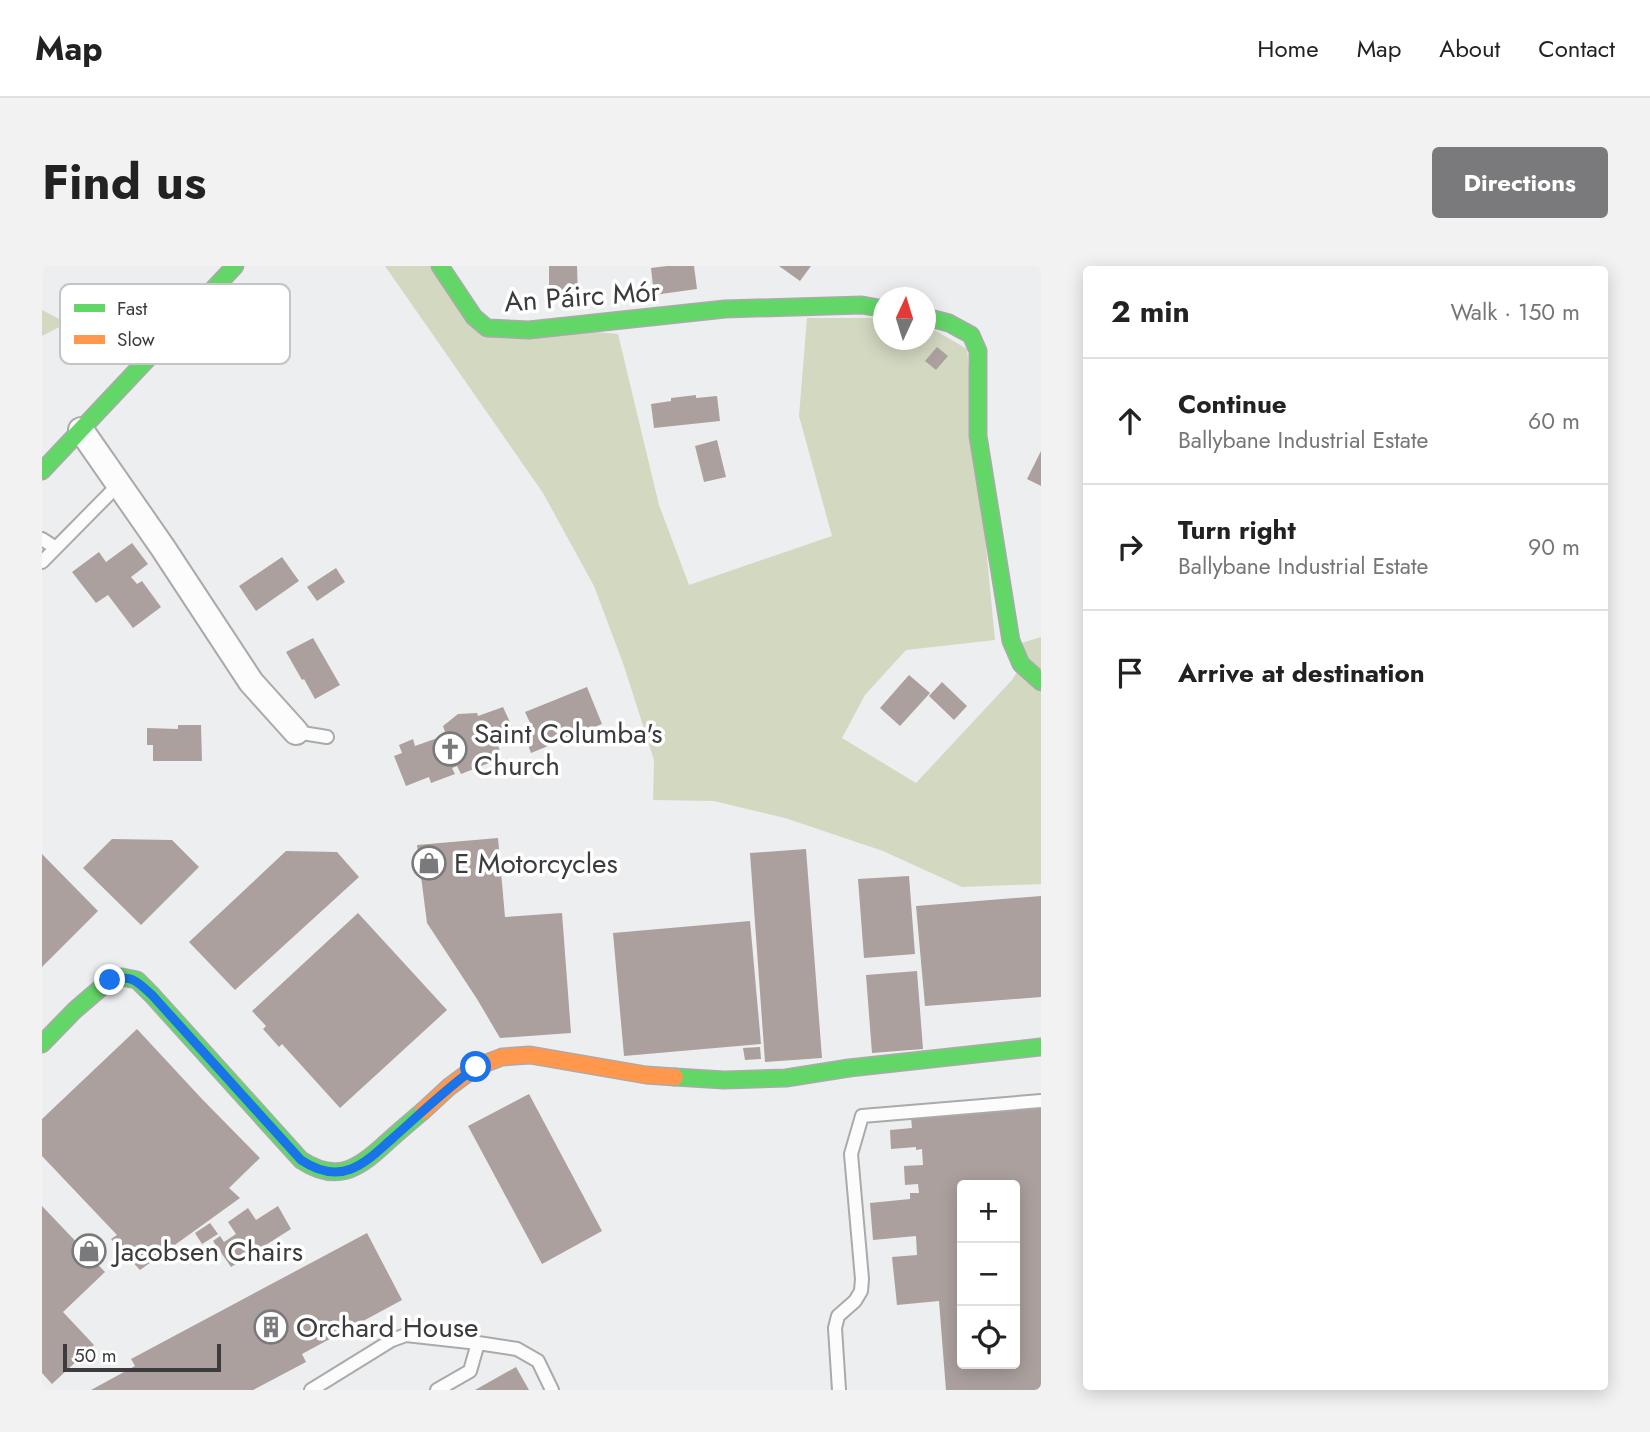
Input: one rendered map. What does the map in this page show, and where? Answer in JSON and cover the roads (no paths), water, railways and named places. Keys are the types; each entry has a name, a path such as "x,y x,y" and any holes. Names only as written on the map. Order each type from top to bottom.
{"street":[{"path":"218,284 235,266"},
{"name":"An Páirc Mór","path":"440,266 474,317 487,328 529,330 739,309 862,305 873,307"},
{"path":"936,320 949,323 971,335 978,351 978,436 1010,641 1021,664 1041,682"},
{"path":"42,471 143,364"},
{"path":"81,430 251,682 296,732"},
{"path":"42,1044 75,1010 110,980 122,977 137,980 301,1160 325,1172 353,1169 372,1156 467,1073 502,1057 530,1055 646,1075 724,1080 786,1078 849,1068 1041,1047"}],"lane":[{"path":"42,562 119,484"},
{"path":"42,539 56,548"},
{"path":"296,732 327,737"},
{"path":"839,1390 835,1328 838,1316 855,1301 861,1291 851,1154 862,1116 1041,1101"},
{"path":"311,1390 393,1340 406,1335 517,1349 538,1361 552,1390"},
{"path":"438,1390 470,1371 478,1343"}],"place":[{"name":"Saint Columba's Church","path":"450,749"},
{"name":"E Motorcycles","path":"429,863"},
{"name":"Jacobsen Chairs","path":"89,1251"},
{"name":"Orchard House","path":"271,1327"}]}
